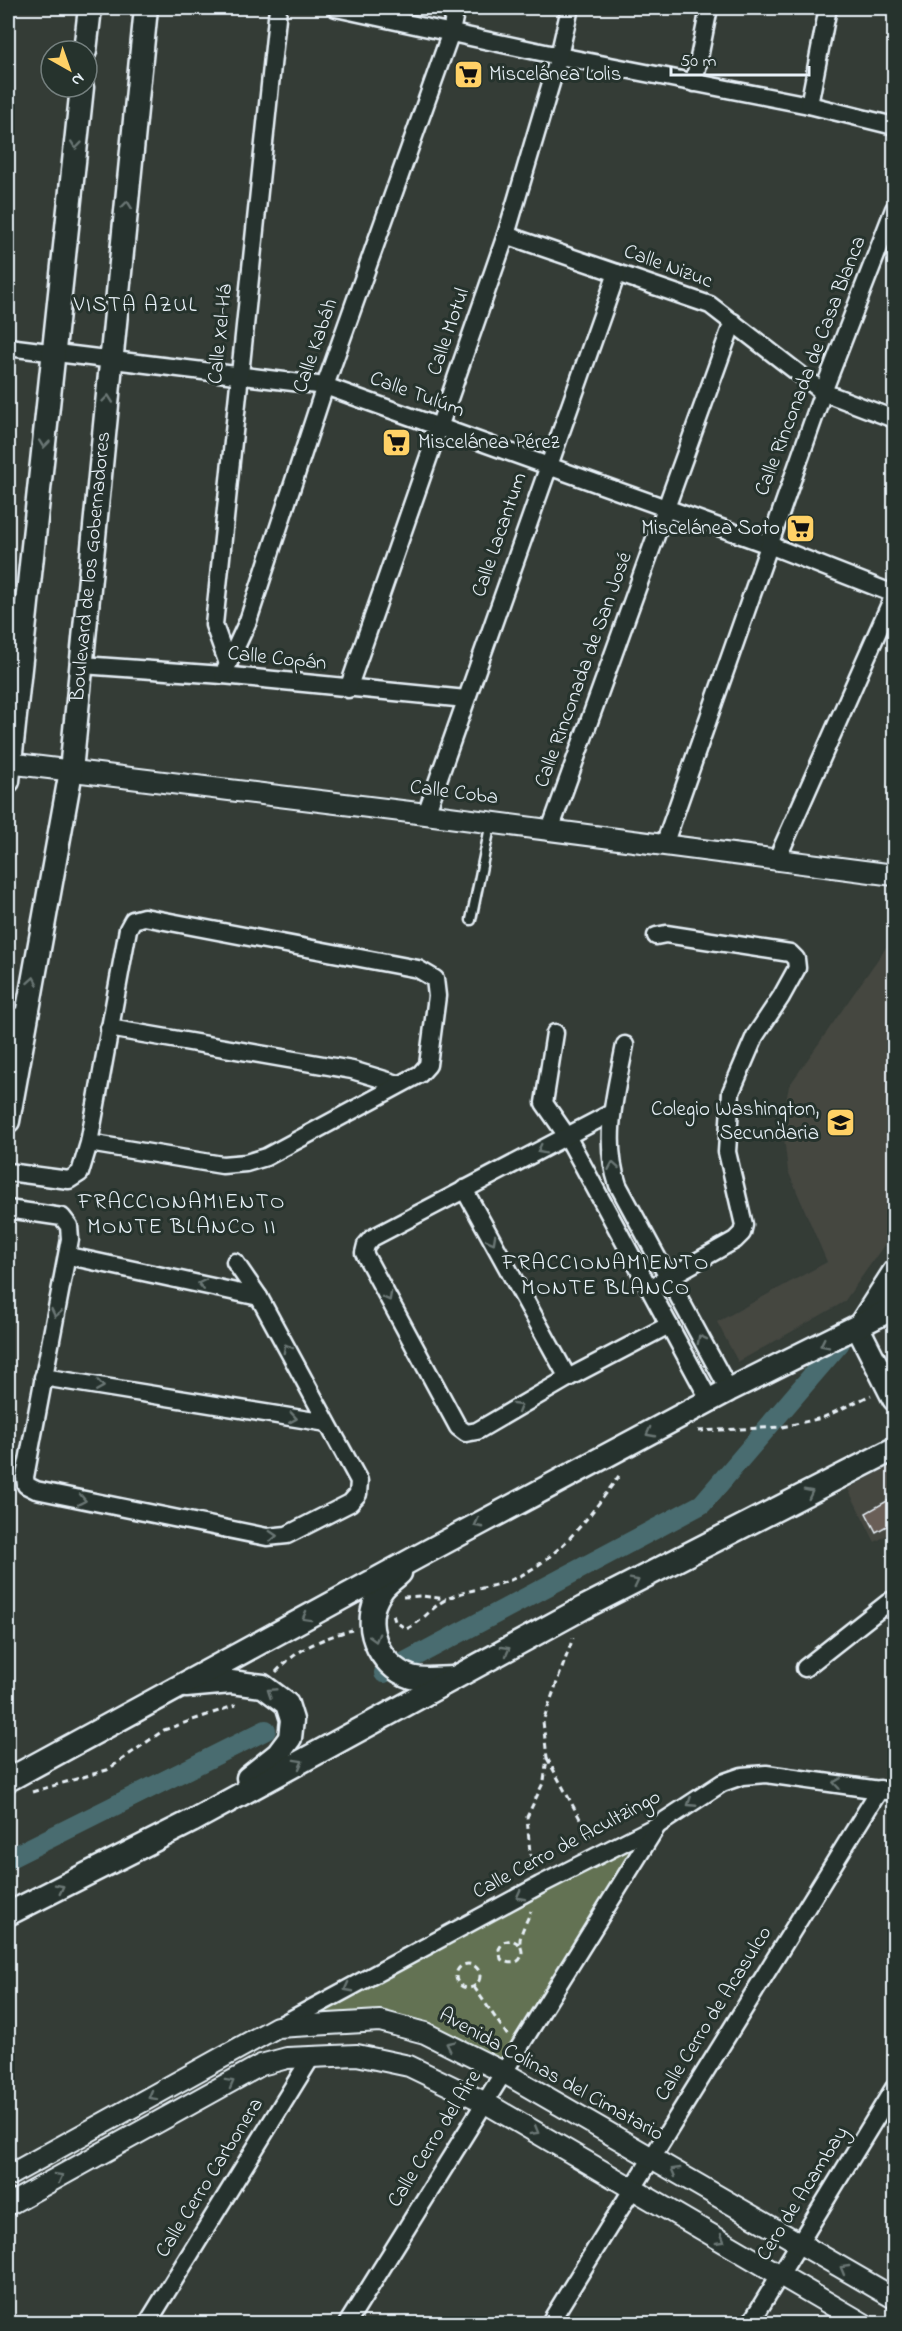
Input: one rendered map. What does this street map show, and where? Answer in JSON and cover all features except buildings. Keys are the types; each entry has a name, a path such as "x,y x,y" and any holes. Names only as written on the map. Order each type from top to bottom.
{"main road":[{"path":"87,39 90,8"},
{"name":"Boulevard de los Gobernadores","path":"8,1121 17,1019 71,771 146,8"},
{"path":"9,769 81,99"},
{"path":"858,1328 892,1285"},
{"path":"8,1780 719,1395 858,1328 894,1308"},
{"path":"858,1328 892,1393"},
{"path":"8,1914 192,1821 583,1608 894,1449"},
{"path":"419,1556 380,1592 373,1612 372,1633 379,1651 395,1670 414,1678 455,1678"},
{"path":"177,1687 231,1682 263,1686 288,1704 292,1720 290,1738 278,1755 192,1821"}],"street":[{"name":"Calle Xel-Há","path":"225,670 214,625 278,8"},
{"path":"336,8 559,56 809,105 894,126"},
{"name":"Calle Kabáh","path":"225,670 248,621 325,386 451,32 456,8"},
{"name":"Calle Motul","path":"348,689 506,235 559,56 570,8"},
{"path":"694,83 710,8"},
{"path":"809,105 828,8"},
{"name":"Calle Rinconada de Casa Blanca","path":"664,845 823,393 894,209"},
{"name":"Calle Nizuc","path":"506,235 710,305 823,393 894,419"},
{"name":"Calle Lacantum","path":"426,813 617,273"},
{"name":"Calle Rinconada de San José","path":"550,830 732,322"},
{"name":"Calle Tulúm","path":"8,347 325,386 769,545 894,594"},
{"path":"777,859 894,594"},
{"name":"Calle Copán","path":"82,665 225,670 348,689 466,699"},
{"name":"Calle Coba","path":"9,769 71,771 426,813 894,875"},
{"path":"8,1172 69,1180 80,1173 89,1143 128,929 133,920 144,917 407,966 426,972 435,979 437,996 428,1065 420,1074 266,1157 246,1163 222,1165 89,1143"},
{"path":"650,1288 735,1240 742,1233 744,1225 727,1152 731,1092 755,1036 797,968 796,959 790,953 666,934 656,936"},
{"path":"109,1028 352,1071 398,1084"},
{"path":"555,1033 544,1103 567,1136 669,1325 719,1395"},
{"path":"625,1045 611,1113 611,1165 618,1185 668,1277 719,1395"},
{"path":"611,1113 372,1238 366,1245 364,1253 458,1427 466,1433 477,1431 568,1378 669,1325"},
{"path":"464,1189 568,1378"},
{"path":"8,1209 62,1217 69,1226 69,1256 43,1377 25,1477 26,1485 36,1490 267,1537 287,1535 350,1503 358,1494 358,1481 259,1297 235,1262"},
{"path":"69,1256 259,1297"},
{"path":"43,1377 327,1423"},
{"path":"805,1668 890,1601 894,1605"},
{"name":"Calle Cerro de Acultzingo","path":"277,2027 540,1885 658,1825 722,1783 742,1776 766,1774 887,1791"},
{"name":"Calle Cerro de Acasulco","path":"549,2324 651,2157 887,1791"},
{"name":"Calle Cerro del Aire","path":"347,2324 658,1825"},
{"name":"Avenida Colinas del Cimatario","path":"8,2176 277,2027 380,2021 425,2032 503,2072 894,2298"},
{"path":"8,2205 261,2065 287,2058 357,2055 409,2066 484,2102 864,2324"},
{"name":"Calle Cerro Carbonera","path":"147,2324 312,2056"},
{"name":"Cero de Acambay","path":"750,2324 894,2088"}],"lane":[{"path":"471,920 491,822"}],"path":[{"path":"696,1431 782,1427 822,1418 892,1393"},
{"path":"398,1603 402,1598 421,1596 447,1599 512,1580 535,1569 584,1522 622,1470"},
{"path":"393,1609 395,1621 406,1629 418,1624 447,1599"},
{"path":"519,1944 512,1940 503,1942 499,1949 501,1959 509,1963 518,1960 522,1952 519,1944 540,1885 530,1853 527,1817 544,1782 547,1758 543,1721 583,1608"},
{"path":"30,1792 107,1770 164,1730 243,1702 263,1686 294,1654 311,1644 331,1635 372,1624 393,1615"},
{"path":"547,1758 599,1854"},
{"path":"465,1965 474,1966 480,1974 478,1983 474,1987 466,1988 458,1983 456,1975 458,1970 465,1965"},
{"path":"474,1987 517,2050"}],"shaded area":[{"name":"Colegio Washington, Secundaria","path":"894,936 894,1231 844,1302 738,1362 717,1322 827,1262 788,1171 784,1138 785,1106 789,1086"},
{"path":"894,1464 894,1531 875,1542 848,1489"}],"green space":[{"path":"658,1825 503,2072 425,2033 277,2027"}],"waterway":[{"path":"384,1673 702,1504 840,1343"},
{"path":"8,1859 266,1730"}],"place":[{"name":"Miscelánea Lolis","path":"468,75"},
{"name":"Miscelánea Pérez","path":"397,443"},
{"name":"Miscelánea Soto","path":"801,529"},
{"name":"Colegio Washington, Secundaria","path":"840,1122"}],"district":[{"name":"VISTA AZUL","path":"136,306"},
{"name":"FRACCIONAMIENTO MONTE BLANCO II","path":"182,1216"},
{"name":"FRACCIONAMIENTO MONTE BLANCO","path":"606,1276"}]}
